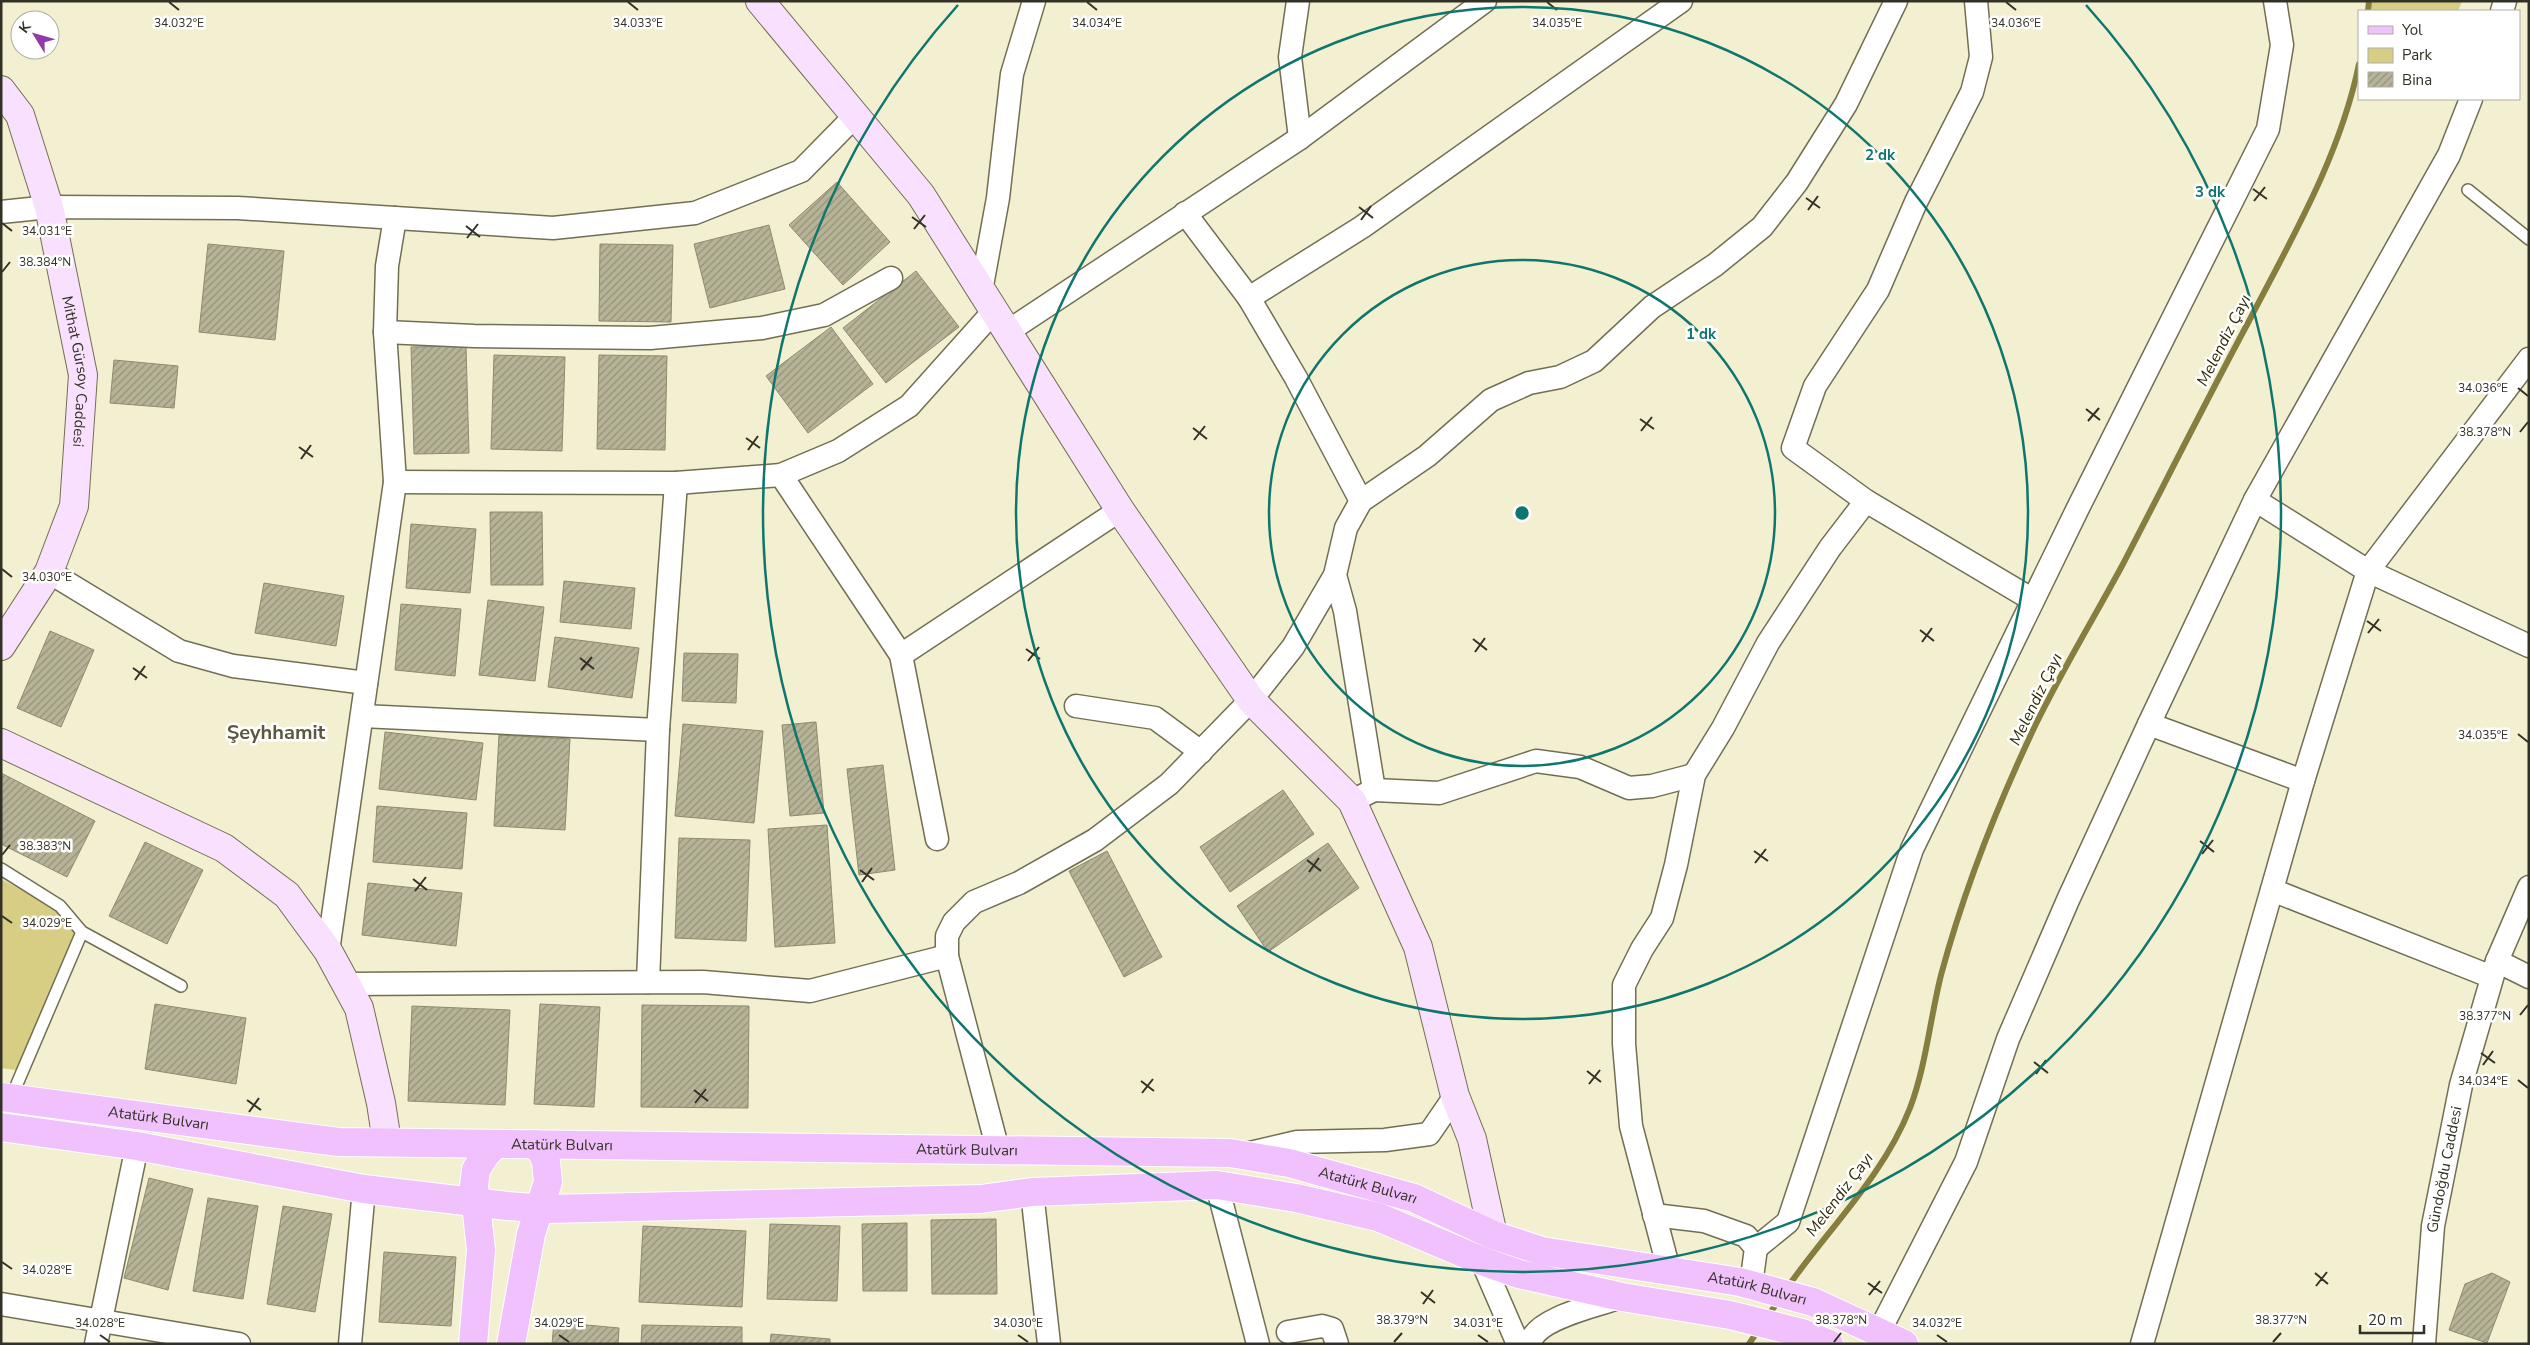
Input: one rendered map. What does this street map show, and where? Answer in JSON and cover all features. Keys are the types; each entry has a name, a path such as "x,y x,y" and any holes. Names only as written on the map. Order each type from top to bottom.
{"main road":[{"name":"Atatürk Bulvarı","path":"6,1097 338,1142 1242,1154 1289,1163 1414,1198 1493,1235 1542,1250 1746,1284 1813,1302 1904,1344"},
{"name":"Atatürk Bulvarı","path":"1,1127 137,1146 364,1189 474,1203 540,1208 981,1199 1032,1192 1217,1186 1296,1198 1378,1217 1482,1261 1519,1274 1622,1297 1730,1315 1802,1334 1830,1344"},
{"path":"473,1344 481,1250 474,1203 476,1170 485,1155 496,1144"},
{"path":"511,1344 531,1234 544,1197 548,1171 542,1152 534,1144"}],"street":[{"path":"760,1 921,196 1120,510 1251,700 1363,795 1438,793 1536,761 1580,767 1629,788 1652,786 1694,775"},
{"path":"994,311 998,198 1012,74 1034,1"},
{"path":"1298,1 1290,57 1300,138"},
{"path":"395,482 676,484 781,474 838,451 909,406 994,311 1185,212 1300,138 1485,1"},
{"path":"1249,298 1362,228 1681,1"},
{"path":"998,1150 947,956 947,936 954,922 974,902 1019,883 1095,840 1169,784 1201,752 1251,700 1292,647 1335,575 1346,528 1361,501 1427,456 1491,400 1529,383 1560,377 1594,360 1652,307 1715,265 1762,227 1797,182 1846,104 1896,1"},
{"path":"1976,1 1981,57 1972,92 1916,202 1878,290 1815,386 1793,448 1866,500 2033,600"},
{"path":"1746,1284 1756,1248 1788,1222 1912,849 2033,600 2268,129 2282,45 2275,1"},
{"name":"Mithat Gürsoy Caddesi","path":"1,90 20,115 49,207 83,375 74,506 50,572 1,646"},
{"path":"1879,1332 1966,1162 2008,1039 2149,724 2255,500 2449,155 2471,100"},
{"path":"1,212 49,207 238,208 553,228 695,213 801,171 855,116"},
{"path":"1185,212 1249,298 1296,378 1361,501"},
{"path":"328,951 395,482 385,332 386,266 394,218"},
{"path":"385,332 474,336 650,338 762,328 824,315 891,278"},
{"path":"2142,1344 2303,781 2368,571 2529,359"},
{"path":"781,474 901,655 937,839"},
{"path":"648,982 658,730 676,484"},
{"path":"1669,1270 1631,1126 1624,1044 1624,985 1642,949 1662,918 1676,865 1694,775 1724,728 1768,642 1830,548 1866,500"},
{"path":"2255,500 2368,571 2529,646"},
{"path":"901,655 1120,510"},
{"path":"50,572 179,651 233,666 366,683"},
{"path":"1335,575 1347,620 1363,795 1418,947 1455,1096 1472,1139 1493,1235"},
{"path":"1076,706 1155,718 1201,752"},
{"path":"362,716 658,730"},
{"path":"2149,724 2303,781"},
{"path":"1,743 224,848 287,895 328,951 359,1008 381,1102 387,1142"},
{"name":"Gündoğdu Caddesi","path":"2424,1344 2433,1226 2461,1085 2494,969 2529,887"},
{"path":"2272,890 2494,969 2529,977"},
{"path":"346,984 703,982 810,991 947,956"},
{"path":"1242,1154 1297,1142 1385,1140 1429,1134 1455,1096"},
{"path":"96,1344 137,1146"},
{"path":"1217,1186 1258,1344"},
{"path":"350,1344 364,1189"},
{"path":"1032,1192 1049,1344"},
{"path":"1654,1215 1704,1221 1746,1236 1756,1248"},
{"path":"1482,1261 1518,1344"},
{"path":"1530,1344 1532,1336 1548,1322 1622,1297"},
{"path":"1,1304 100,1319 239,1344"},
{"path":"1288,1332 1322,1326 1332,1329 1337,1344"}],"lane":[{"path":"2468,190 2529,240"},
{"path":"1,869 60,906 82,932 181,986"},
{"path":"6,1097 82,932"}],"green space":[{"path":"2366,1 2462,1 2458,10 2372,10"},
{"path":"1,879 80,922 16,1070 1,1068"}],"building":[{"path":"837,182 890,242 843,285 789,225"},
{"path":"769,225 785,289 710,308 694,244"},
{"path":"208,244 284,251 275,340 199,332"},
{"path":"600,244 673,245 671,322 599,321"},
{"path":"916,271 959,327 886,383 843,328"},
{"path":"831,327 873,384 808,433 766,376"},
{"path":"466,346 469,453 414,454 411,347"},
{"path":"494,355 565,357 562,451 491,449"},
{"path":"599,355 667,356 665,450 597,449"},
{"path":"114,360 178,366 174,408 110,403"},
{"path":"490,512 542,512 543,585 491,585"},
{"path":"411,524 476,529 470,593 406,588"},
{"path":"564,581 635,588 631,629 560,622"},
{"path":"264,583 344,596 336,646 255,633"},
{"path":"488,600 544,607 535,681 479,675"},
{"path":"401,604 461,609 455,676 395,670"},
{"path":"50,631 94,650 61,727 17,708"},
{"path":"555,637 639,648 632,698 548,687"},
{"path":"684,653 738,654 736,703 682,701"},
{"path":"816,722 824,813 790,816 782,725"},
{"path":"683,724 763,731 754,823 675,816"},
{"path":"385,732 483,743 476,800 379,789"},
{"path":"499,735 570,739 565,830 494,826"},
{"path":"883,765 895,870 859,875 847,769"},
{"path":"1,773 95,821 67,877 1,844"},
{"path":"1283,790 1314,834 1230,892 1200,847"},
{"path":"377,806 467,813 462,869 373,862"},
{"path":"827,825 835,943 775,947 768,829"},
{"path":"679,838 750,840 746,941 675,938"},
{"path":"145,842 203,870 167,944 109,916"},
{"path":"1328,843 1359,888 1268,952 1237,906"},
{"path":"1107,851 1162,957 1124,977 1069,871"},
{"path":"368,883 462,893 456,946 362,935"},
{"path":"155,1004 246,1018 236,1084 145,1069"},
{"path":"540,1004 600,1007 594,1107 534,1104"},
{"path":"642,1005 749,1006 748,1108 641,1107"},
{"path":"412,1006 510,1010 505,1105 408,1101"},
{"path":"149,1178 193,1189 168,1290 124,1278"},
{"path":"208,1198 258,1206 243,1299 193,1291"},
{"path":"283,1206 332,1214 315,1312 267,1304"},
{"path":"996,1219 997,1294 932,1294 931,1220"},
{"path":"907,1223 907,1291 863,1291 862,1224"},
{"path":"770,1224 840,1226 837,1301 767,1299"},
{"path":"643,1226 746,1231 742,1307 639,1302"},
{"path":"384,1252 456,1257 451,1326 379,1322"},
{"path":"2492,1273 2510,1282 2487,1343 2449,1330 2465,1284"},
{"path":"554,1322 619,1328 618,1344 552,1344"},
{"path":"642,1325 742,1327 742,1344 641,1344"},
{"path":"771,1334 830,1339 830,1344 770,1344"}],"waterway":[{"name":"Melendiz Çayı","path":"2368,10 2369,1"},
{"name":"Melendiz Çayı","path":"1787,1288 1870,1180 1899,1133 1910,1108 1920,1076 1941,975 1960,911 1982,849 2021,756 2045,705 2123,564 2298,227 2340,131 2358,68"},
{"name":"Melendiz Çayı","path":"1767,1317 1780,1299"},
{"name":"Melendiz Çayı","path":"1749,1344 1759,1329"}],"district":[{"name":"Şeyhhamit","path":"276,732"}]}
